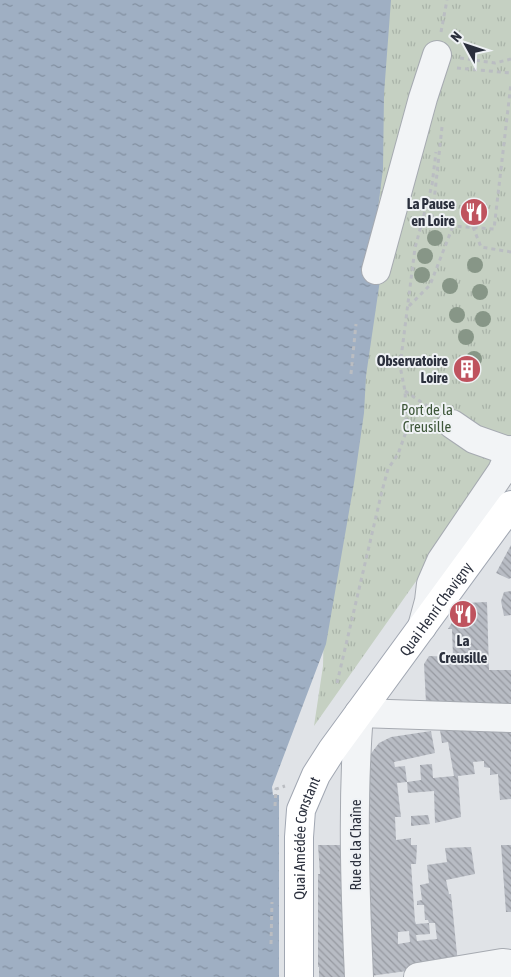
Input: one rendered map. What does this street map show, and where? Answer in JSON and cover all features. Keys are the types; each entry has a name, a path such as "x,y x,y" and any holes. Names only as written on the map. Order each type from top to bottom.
{"main road":[{"name":"Quai Henri Chavigny","path":"359,713 511,505"},
{"name":"Quai Amédée Constant","path":"299,977 299,837 301,810 316,775 359,713"}],"street":[{"path":"376,270 423,98 443,61"},
{"path":"422,627 431,584 440,561 502,471 511,451 474,438 452,424"},
{"path":"359,713 511,718"},
{"name":"Rue de la Chaîne","path":"359,713 354,845 359,977"},
{"path":"418,977 502,963 511,964"}],"path":[{"path":"443,61 447,0"},
{"path":"443,61 495,62 511,59"},
{"path":"443,61 511,73"},
{"path":"442,124 432,220 453,226 494,229 511,84"},
{"path":"337,683 388,469 398,454 406,432 405,390 400,366 415,248 432,185 438,128"},
{"path":"505,139 511,140"},
{"path":"409,306 430,285 453,226"},
{"path":"473,227 482,247 511,252"},
{"path":"351,374 356,324"},
{"path":"405,390 452,424"}],"green space":[{"name":"Port de la Creusille","path":"373,0 511,0 511,465 498,465 314,726 323,666 324,620"}],"water":[{"path":"0,0 391,0 384,94 383,169 376,224 380,280 366,376 364,413 354,483 326,644 272,787 273,795 279,795 279,977 0,977"}],"building":[{"path":"468,201 483,203 481,223 465,221"},
{"name":"Observatoire Loire","path":"465,362 472,363 470,377 463,375"},
{"path":"511,545 511,578 509,579 496,573"},
{"path":"511,591 511,615 504,616 501,601 504,592"},
{"path":"487,602 489,670 511,670 511,707 426,703 424,664 429,656 453,657 452,629 448,629 464,603"},
{"path":"468,728 511,729 511,799 500,800 498,774 490,775 490,768 484,767 484,761 473,762 475,774 458,776 461,817 435,823 434,791 408,793 407,782 421,780 420,765 432,764 433,778 454,776 448,742 442,743 440,730"},
{"path":"431,731 435,753 394,762 395,767 405,766 407,782 397,783 401,817 395,817 396,840 411,838 411,845 417,845 416,864 411,864 416,924 429,923 428,920 425,920 424,905 417,905 417,901 422,900 420,885 429,883 427,865 447,862 445,848 471,847 475,874 446,880 449,894 451,894 458,964 370,976 366,760 379,743 391,737","holes":["429,923 435,923 437,939 417,941 416,935 430,934","409,931 410,942 398,944 398,932"]},
{"path":"428,815 430,824 411,826 411,816"},
{"path":"318,845 343,845 347,977 319,977 318,874 320,874"},
{"path":"501,845 511,845 511,912 506,912"}],"place":[{"name":"La Pause en Loire","path":"474,212"},
{"name":"Observatoire Loire","path":"467,369"},
{"name":"La Creusille","path":"463,614"}]}
